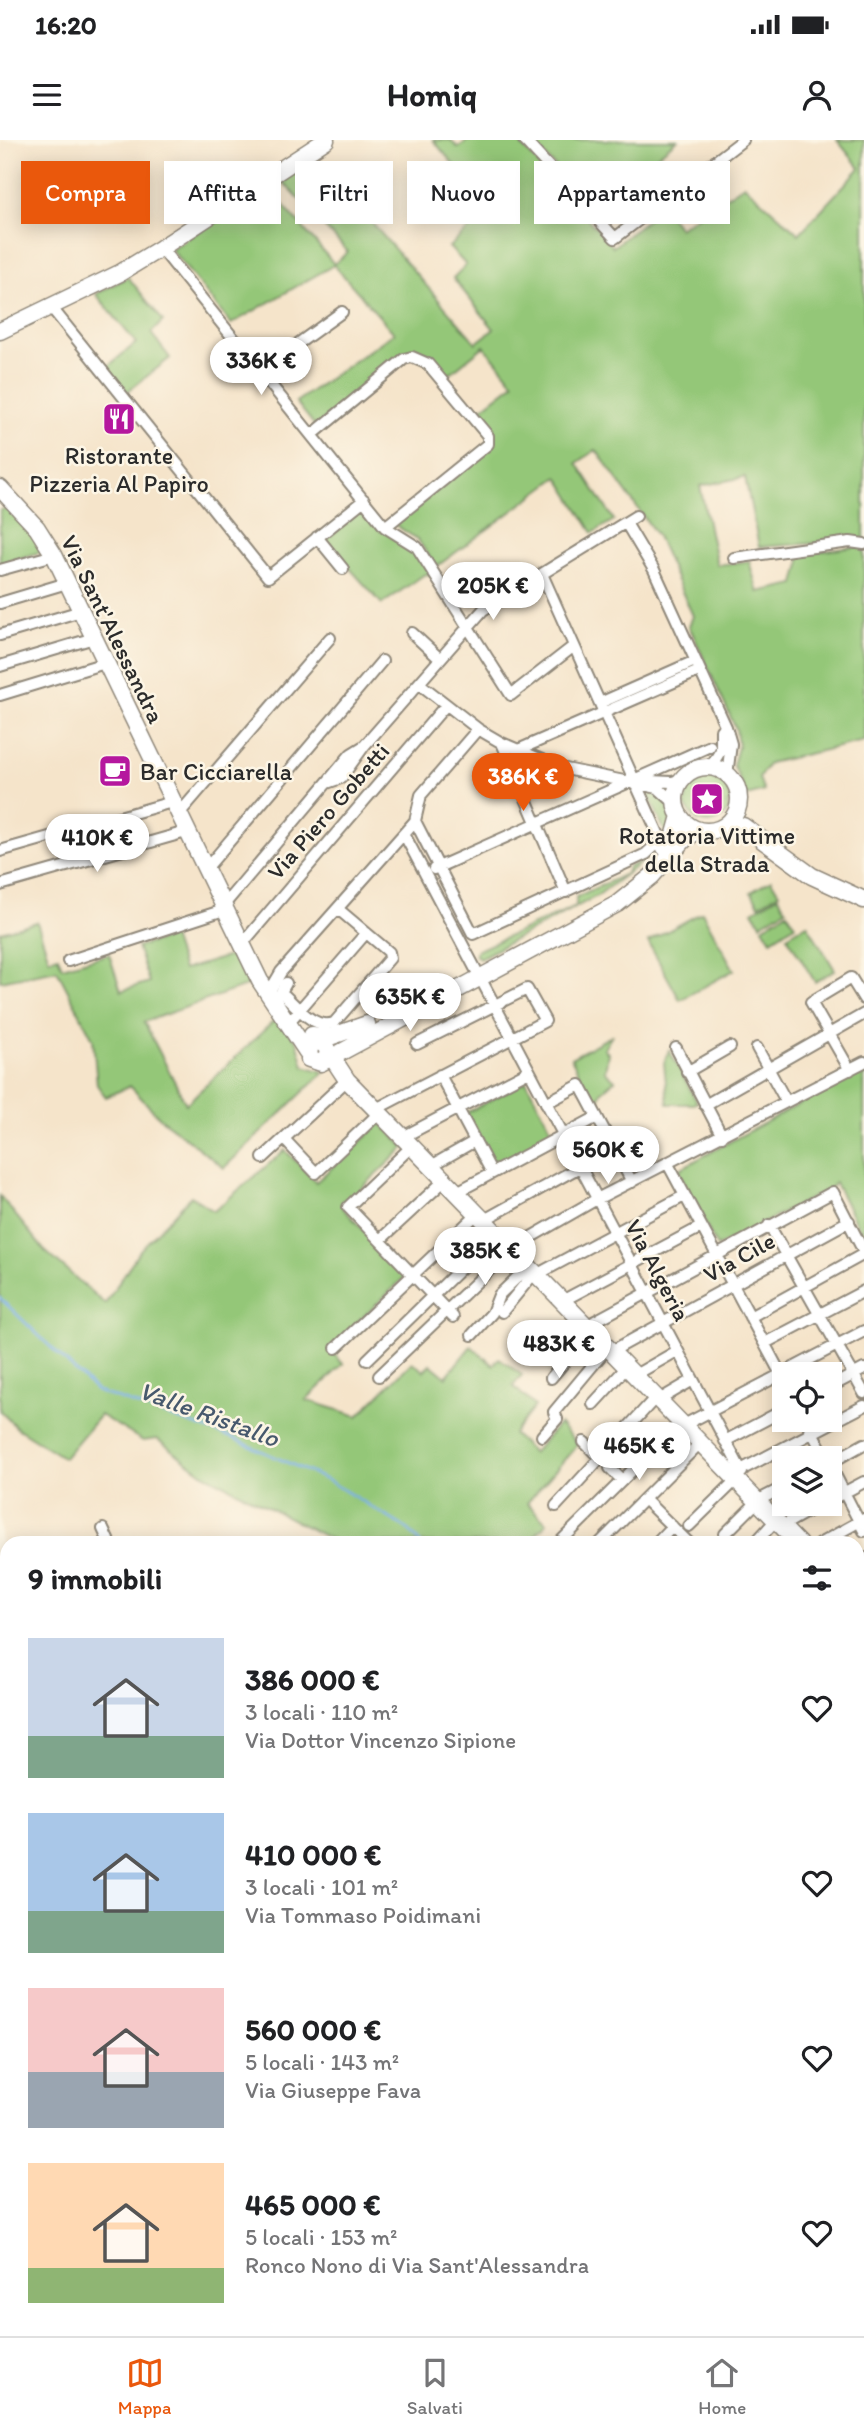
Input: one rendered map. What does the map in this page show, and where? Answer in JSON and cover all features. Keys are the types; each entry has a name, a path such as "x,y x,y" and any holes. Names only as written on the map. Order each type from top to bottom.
{"street":[{"path":"0,331 162,248 326,140"},
{"path":"524,140 615,238 743,140"},
{"path":"162,248 385,527 417,547 511,695 574,646"},
{"path":"51,307 268,577 364,500"},
{"path":"260,371 342,312"},
{"path":"312,435 404,359 412,357 428,364 488,436 488,444 385,527"},
{"name":"Via Sant'Alessandra","path":"0,488 37,528 54,555 186,832 264,987 289,1022 326,1055"},
{"path":"68,961 224,908 327,783 341,778 365,746 483,610 636,516"},
{"path":"626,523 654,570 726,727 731,744 727,775"},
{"path":"317,537 343,569"},
{"path":"734,558 850,542 864,544"},
{"path":"0,570 54,555"},
{"path":"415,821 473,934 646,854 661,840 637,781 542,574"},
{"path":"0,603 67,583"},
{"path":"0,635 81,611"},
{"path":"412,634 440,659"},
{"path":"0,666 94,638"},
{"path":"0,850 175,808 330,638"},
{"path":"205,870 382,661"},
{"path":"0,695 105,663"},
{"path":"518,750 602,708 697,666"},
{"path":"420,684 478,729 502,743 561,768 637,781 673,782 683,779 695,770 710,768 727,775 736,787 739,802 763,839"},
{"name":"Via Piero Gobetti","path":"242,944 446,705"},
{"path":"710,768 721,750 723,738 718,713"},
{"path":"264,987 283,977 415,821 421,795 478,729"},
{"path":"502,743 566,892"},
{"path":"426,874 637,781 709,746"},
{"path":"326,1055 624,886 664,849 676,834 677,791 683,779"},
{"path":"637,781 665,792 678,810 699,830"},
{"path":"263,1158 284,1139 326,1055 330,1037 356,1030 617,904 652,876 685,839 699,830 719,829 728,823 739,802"},
{"path":"728,823 743,826 812,876 864,900"},
{"path":"0,885 186,832"},
{"name":"Via Algeria","path":"404,834 562,1137 726,1441 737,1475"},
{"path":"283,977 281,992 317,1024 334,1023 390,958 390,952 338,909"},
{"path":"289,1022 366,933"},
{"path":"850,1070 811,1002 851,978 864,999"},
{"path":"284,1139 316,1173 378,1111 440,1075 545,1021 527,989 417,1044"},
{"path":"705,1105 864,1014"},
{"path":"326,1055 356,1030"},
{"path":"687,1072 730,1047"},
{"path":"676,1048 722,1136"},
{"path":"757,1048 786,1101"},
{"path":"326,1055 407,1142 682,1424 737,1475 791,1536"},
{"path":"379,1376 449,1313 512,1248 597,1199 864,1062"},
{"path":"449,1313 348,1207 407,1142 458,1108 529,1071"},
{"path":"440,1075 492,1173"},
{"path":"546,1103 580,1085 632,1182"},
{"path":"457,1192 597,1117"},
{"path":"431,1166 475,1141"},
{"path":"336,1348 481,1216 580,1168 614,1148"},
{"path":"668,1164 774,1362"},
{"path":"380,1240 444,1180"},
{"path":"551,1378 589,1328 646,1293 834,1192 864,1253 750,1317"},
{"path":"472,1335 492,1313 499,1295 534,1271 615,1234 684,1196"},
{"name":"Via Cile","path":"610,1349 662,1324 849,1221"},
{"path":"769,1225 835,1346 864,1393"},
{"path":"562,1301 701,1227"},
{"path":"367,1360 496,1233"},
{"path":"502,1312 534,1271"},
{"path":"765,1343 864,1291"},
{"path":"808,1362 864,1331"},
{"path":"542,1436 557,1419 554,1412 610,1349"},
{"path":"593,1404 631,1371 677,1351"},
{"path":"842,1380 864,1368"},
{"path":"556,1506 657,1398 693,1380"},
{"path":"566,1536 621,1479 682,1424 772,1382"},
{"path":"689,1526 737,1475 864,1406"},
{"path":"726,1441 772,1416"},
{"path":"813,1433 820,1446"},
{"path":"584,1442 600,1458"},
{"path":"608,1536 701,1442"},
{"path":"842,1457 864,1444"},
{"path":"610,1468 621,1479"},
{"path":"844,1492 864,1482"},
{"path":"836,1536 862,1524 842,1488"},
{"path":"725,1535 759,1500 772,1493"},
{"path":"644,1499 682,1536"},
{"path":"764,1536 779,1523 795,1516"},
{"path":"663,1536 672,1526"},
{"path":"103,1529 106,1536"}],"green space":[{"path":"433,140 451,140 458,148 468,140 517,140 536,161 534,224 592,224 613,247 642,224 676,224 679,228 685,224 730,224 730,194 744,185 799,234 860,168 837,140 864,140 864,540 759,547 745,477 700,486 717,565 749,561 758,592 795,584 800,564 799,554 864,546 864,741 769,763 759,778 764,791 747,796 733,765 738,747 736,729 689,626 693,616 656,534 596,450 577,463 614,520 593,533 558,477 436,567 418,540 394,524 492,447 492,438 477,417 478,411 514,383 484,346 447,376 431,361 412,354 315,426 296,402 394,333 334,265 231,324 171,249 210,224 281,224 281,202 295,218 295,224 300,224 334,264 348,252 322,224 373,224 476,343 494,329 453,278 466,265 449,247 474,224 520,224 520,161 451,161"},
{"path":"530,140 677,140 651,161 550,161"},
{"path":"295,169 295,195 281,180"},
{"path":"128,277 163,321 151,333 170,358 127,392 107,367 136,343 96,294"},
{"path":"12,507 44,551 0,564 0,510"},
{"path":"362,509 405,541 434,575 425,574 382,604 325,541"},
{"path":"704,776 723,782 731,800 727,804 729,809 719,820 707,823 697,821 685,806 688,786"},
{"path":"647,792 662,796 669,807 667,836"},
{"path":"646,859 597,896 480,958 475,955 476,951 576,906 576,897 626,874 628,867"},
{"path":"771,880 779,893 759,905 751,892"},
{"path":"778,896 786,909 761,924 753,911"},
{"path":"702,912 734,970 680,1000 648,942"},
{"path":"787,912 795,925 771,940 763,927"},
{"path":"37,922 49,959 58,956 62,967 109,954 121,991 149,982 137,947 172,937 183,970 239,953 252,984 144,1022 186,1104 277,1018 297,1041 304,1066 324,1072 224,1168 160,1118 130,1086 106,1097 97,1085 93,1039 57,970 0,981 0,932"},
{"path":"807,924 835,970 815,982 787,936"},
{"path":"611,1036 604,1049 608,1053 605,1071 615,1080 601,1092 597,1109 571,1058"},
{"path":"669,1050 697,1102 694,1104 668,1104 664,1063"},
{"path":"864,1069 864,1238 835,1183 829,1189 717,1247 678,1170"},
{"path":"526,1081 554,1134 495,1166 466,1113"},
{"path":"381,1123 405,1147 342,1207 406,1276 330,1349 343,1364 306,1400 358,1416 412,1362 424,1371 430,1364 446,1377 471,1346 493,1365 499,1358 522,1375 513,1386 535,1406 513,1434 533,1453 559,1424 578,1444 527,1503 547,1523 535,1536 324,1536 202,1473 157,1439 143,1441 100,1415 64,1458 17,1428 0,1411 0,1196 44,1250 105,1304 140,1250 191,1196 214,1211 285,1150 316,1182"}],"waterway":[{"name":"Valle Ristallo","path":"0,1298 96,1391 230,1437 329,1481 409,1530 414,1536"}],"place":[{"name":"Ristorante Pizzeria Al Papiro","path":"119,419"},
{"name":"Bar Cicciarella","path":"115,771"},
{"name":"Rotatoria Vittime della Strada","path":"707,799"}]}
